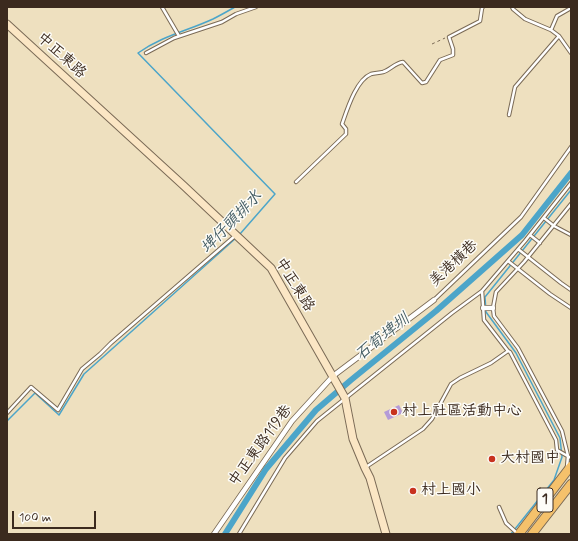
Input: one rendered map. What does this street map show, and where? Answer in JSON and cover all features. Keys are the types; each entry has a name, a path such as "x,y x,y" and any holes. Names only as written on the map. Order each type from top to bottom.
{"main road":[{"name":"中正東路","path":"7,24 271,268 345,398 353,439 370,478 386,534"},
{"name":"1","path":"519,534 568,469"},
{"name":"1","path":"532,534 571,484"}],"street":[{"name":"美港橫巷","path":"333,376 434,300"},
{"path":"483,308 493,308"},
{"name":"中正東路119巷","path":"214,534 292,421 333,376"}],"lane":[{"path":"162,7 179,36"},
{"path":"146,53 179,36 222,22 236,14 256,7"},
{"path":"296,182 346,134 346,129 342,124 349,103 358,86 370,74 384,72 403,62 422,83 426,82 440,60 453,55 453,49 449,36 480,21 483,7"},
{"path":"512,7 525,19 551,30 559,36 571,53"},
{"path":"551,30 557,16 571,8"},
{"path":"509,115 516,87 559,36"},
{"name":"美港橫巷","path":"434,300 521,217 571,148"},
{"path":"239,534 285,458 317,421 452,313 482,291 530,235 571,183"},
{"path":"568,469 569,457 562,431 518,348 494,316 493,308 496,292 540,243 571,204"},
{"path":"544,218 554,226 571,235"},
{"path":"7,413 31,387 58,410 82,369 236,235"},
{"path":"530,235 540,243"},
{"path":"518,249 571,290"},
{"path":"508,261 550,294 571,308"},
{"path":"482,291 484,320 510,352 556,440 557,450 569,457"},
{"path":"365,468 423,429 432,419 451,384 491,363 508,351"},
{"path":"500,507 506,523 519,534"}],"path":[{"path":"432,44 449,36"}],"building":[{"name":"村上社區活動中心","path":"399,405 403,413 388,420 384,412"}],"waterway":[{"name":"埤仔頭排水","path":"235,7 213,19 156,42 138,53 275,194 240,234"},
{"name":"石筍埤圳","path":"225,534 266,469 316,410 436,311 522,235 571,173"},
{"path":"511,534 554,480 562,457 560,438 516,353 486,312 485,297 571,190"},
{"name":"埤仔頭排水","path":"7,421 35,393 59,415 84,374 236,238"}],"place":[{"name":"村上社區活動中心","path":"394,412"},
{"name":"大村國中","path":"492,459"},
{"name":"村上國小","path":"413,491"}]}
